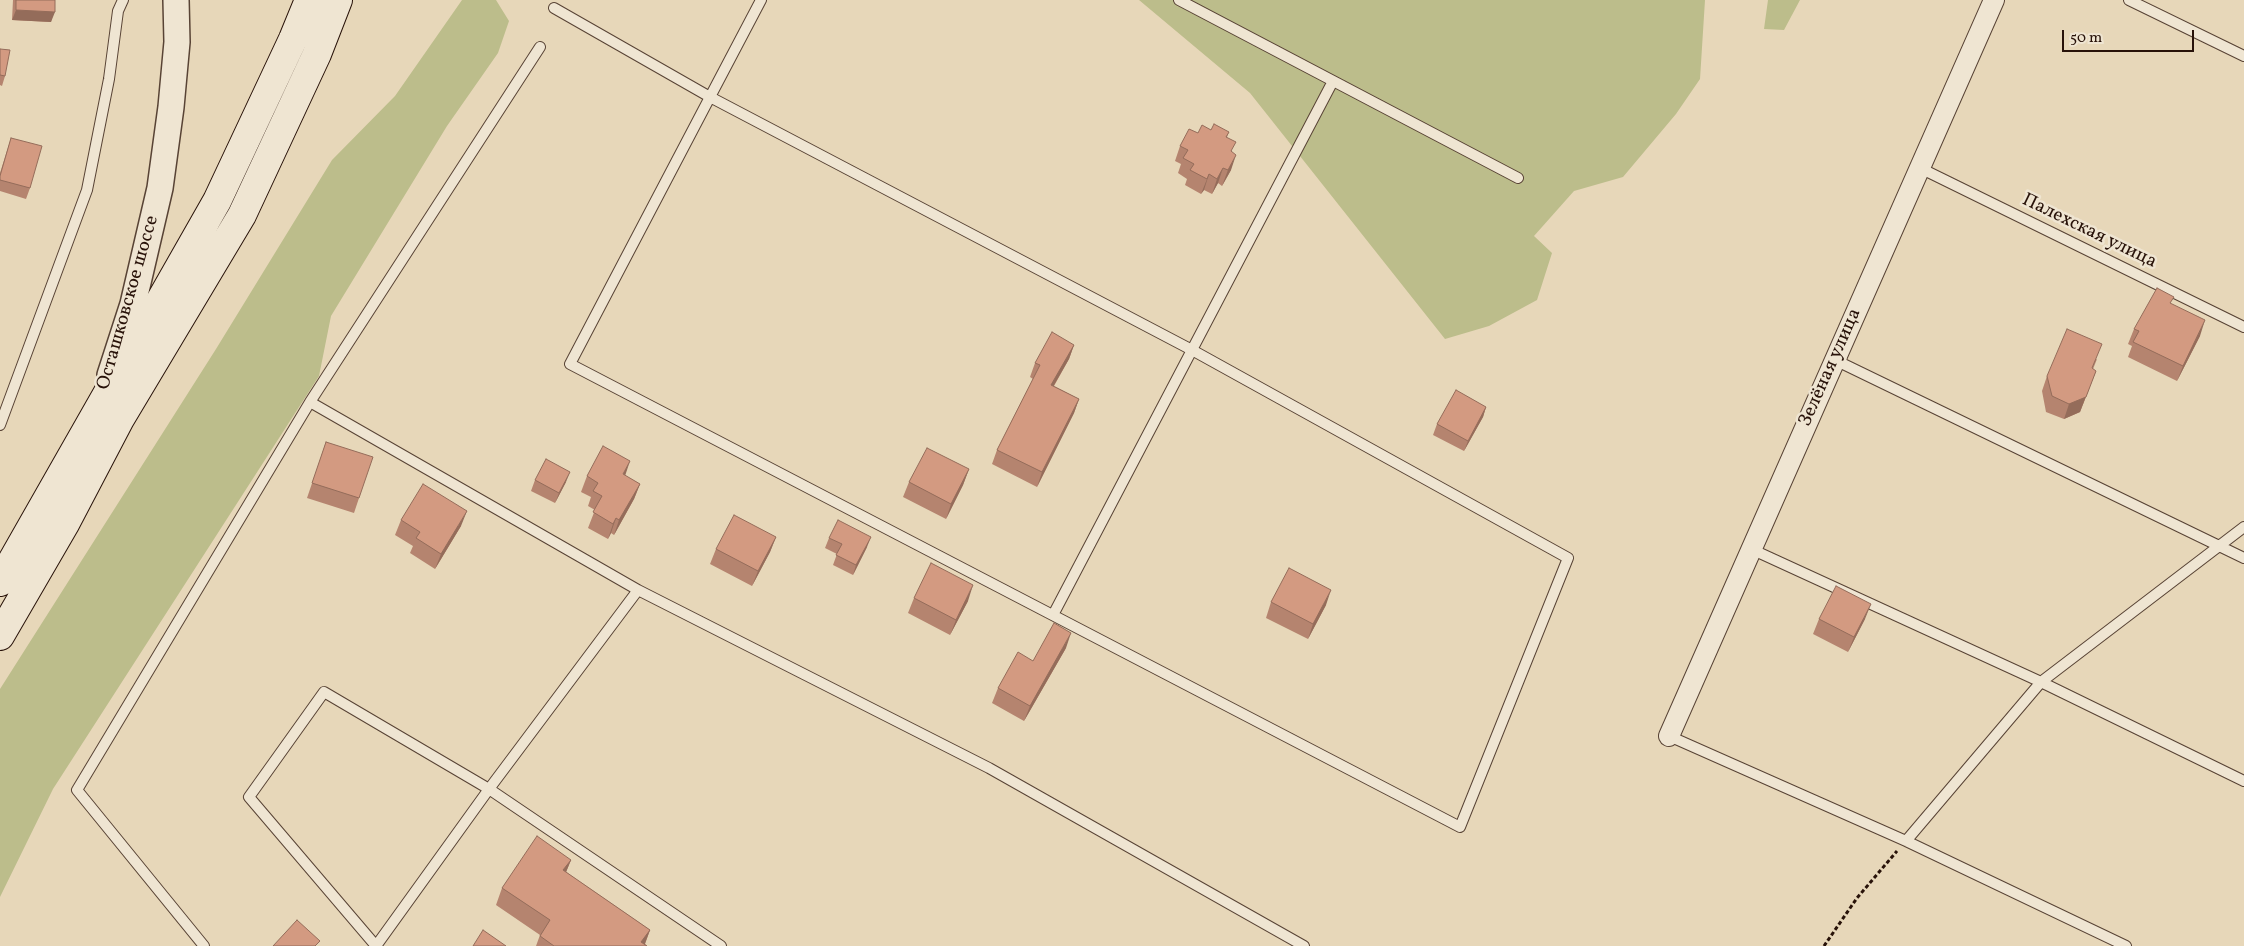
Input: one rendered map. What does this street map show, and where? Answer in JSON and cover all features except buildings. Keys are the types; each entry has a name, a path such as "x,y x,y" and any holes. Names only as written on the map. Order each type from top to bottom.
{"main road":[{"path":"110,414 217,201 293,39 309,0"},
{"path":"110,414 242,215 316,54 338,0"},
{"name":"Осташковское шоссе","path":"0,582 110,414"},
{"name":"Осташковское шоссе","path":"0,636 65,524 110,414"}],"street":[{"name":"Осташковское шоссе","path":"110,414 160,188 177,42 176,0"},
{"name":"Зелёная улица","path":"1669,736 1994,0"}],"lane":[{"path":"0,424 87,190 109,79 118,11 123,0"},
{"path":"554,8 710,97 1192,350 1568,558 1460,827 570,364 710,97 761,0"},
{"path":"1179,0 1518,178"},
{"path":"2129,0 2244,56"},
{"path":"204,946 77,790 310,402 540,47"},
{"path":"1053,615 1333,81"},
{"name":"Палехская улица","path":"1920,168 2244,327"},
{"path":"1835,360 2244,558"},
{"path":"310,402 638,590 989,768 1304,946"},
{"path":"1906,841 2041,682 2244,527"},
{"path":"1751,549 2041,682 2244,781"},
{"path":"638,590 489,789 376,946 249,797 324,692 489,789 721,946"},
{"path":"1669,736 1906,841 2126,946"}],"path":[{"path":"1824,946 1857,898 1906,841"}],"green space":[{"path":"462,0 496,0 509,21 498,53 447,126 331,316 319,376 53,789 0,897 0,689 216,349 332,160 395,96"},
{"path":"1139,0 1705,0 1700,79 1676,114 1623,177 1574,191 1534,236 1552,253 1537,300 1489,326 1445,339 1250,93"},
{"path":"1768,0 1800,0 1784,30 1764,29"}]}
